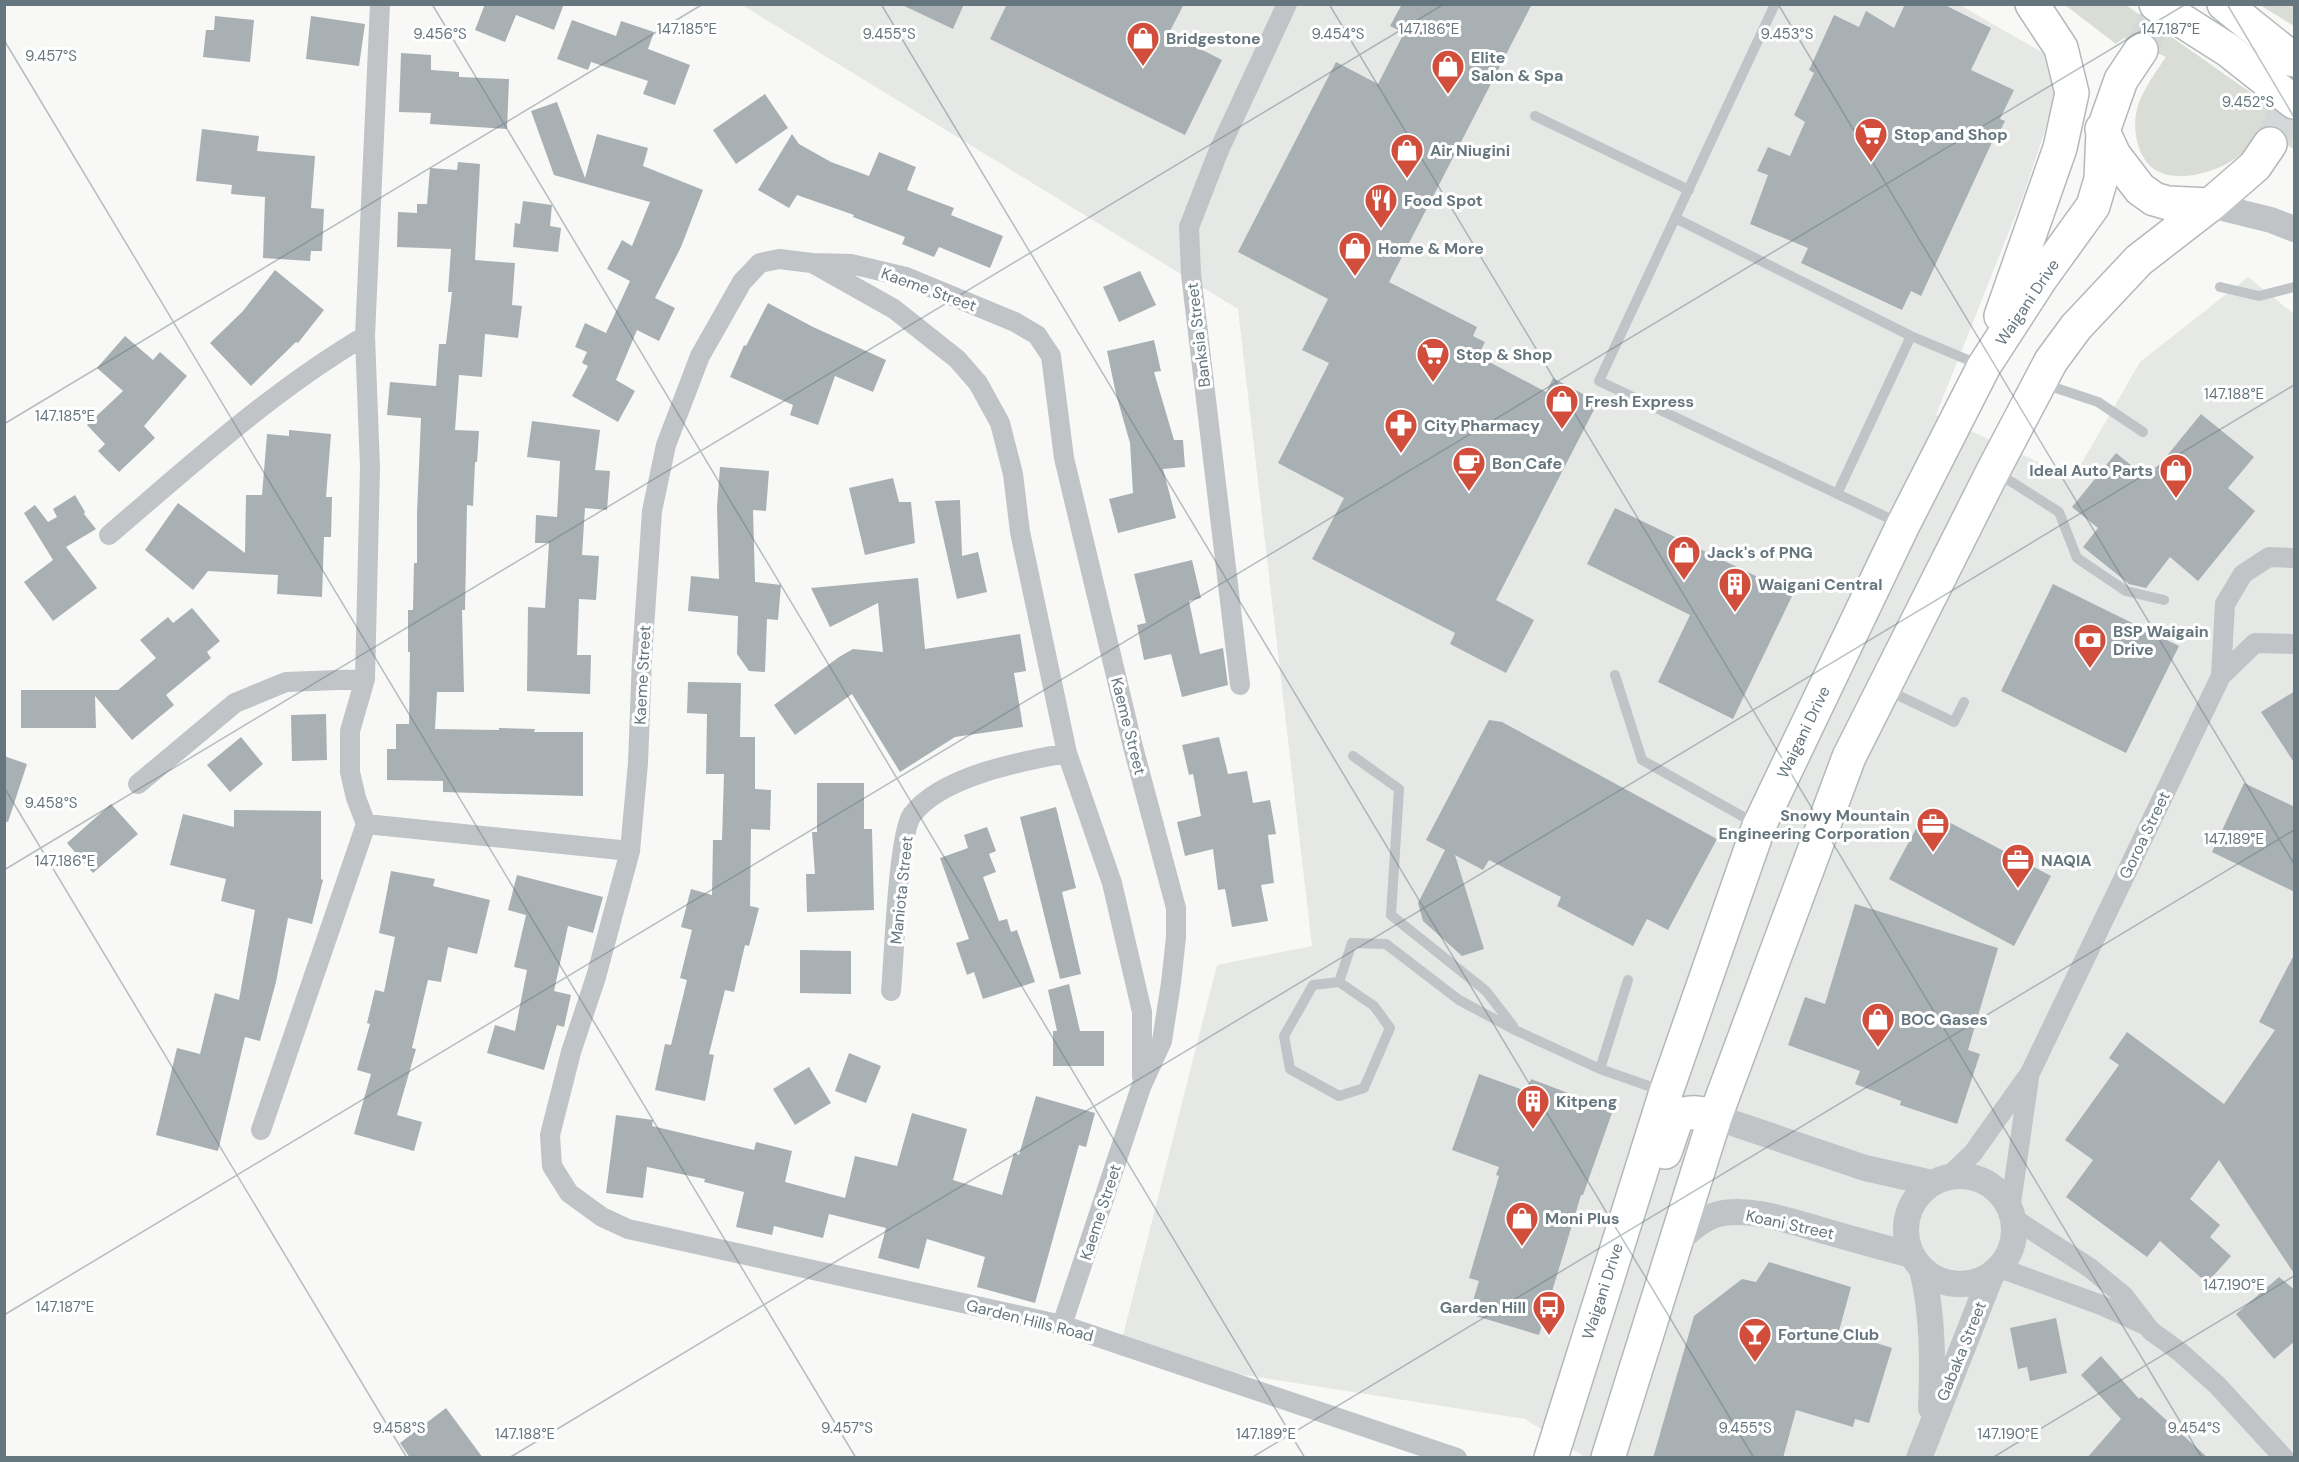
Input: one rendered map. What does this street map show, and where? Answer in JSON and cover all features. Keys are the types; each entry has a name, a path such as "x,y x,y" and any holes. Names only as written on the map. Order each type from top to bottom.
{"highway":[{"path":"2032,4 2061,48 2072,93 2103,131 2114,155 2140,189 2154,199 2185,205 2210,205"},
{"path":"2156,4 2228,50 2295,102"},
{"path":"2224,4 2295,60"},
{"name":"Waigani Drive","path":"1551,1458 1666,1092 1759,826 1903,525 1984,366 2041,278 2093,206 2101,179 2103,131 2121,80 2141,50"},
{"path":"1984,366 2060,148 2072,93"},
{"path":"1608,1458 1715,1117 1849,757 1993,471 2051,361 2076,327 2139,260 2210,205 2255,166 2270,144"},
{"path":"1592,1322 1614,1302 1677,1117 1695,1112 1715,1117"}],"street":[{"path":"261,1130 366,824 356,798 350,772 350,731 365,679 370,468 365,336 380,4"},
{"name":"Banksia Street","path":"1240,685 1191,274 1189,227 1219,150 1287,4"},
{"path":"2210,205 2271,220 2295,229"},
{"name":"Kaeme Street","path":"628,1229 602,1216 569,1193 552,1166 550,1135 571,1052 596,977 630,851 638,763 642,658 652,511 666,445 700,356 742,282 760,263 779,260 850,264 906,277 1015,322 1037,335 1051,356 1064,458 1133,747 1176,908 1176,938 1162,1041 1142,1087 1062,1324"},
{"path":"812,263 894,309 957,359 978,383 1000,423 1012,474 1020,532 1067,753 1112,883 1142,1012 1142,1087"},
{"path":"109,535 234,429 329,357 365,336"},
{"path":"2221,676 2226,604 2242,574 2269,557 2295,558"},
{"name":"Goroa Street","path":"1940,1180 1973,1153 2030,1073 2221,676 2255,643 2295,644"},
{"path":"138,784 235,703 286,682 365,679"},
{"name":"Maniota Street","path":"891,992 904,840 911,816 926,801 961,781 1017,761 1067,753"},
{"path":"366,824 630,851"},
{"name":"Goroa Street","path":"2012,1214 2030,1073"},
{"path":"1715,1117 1865,1168 1940,1180 1973,1177 1996,1189 2012,1214 2015,1228 2011,1250 1996,1272 1974,1283 1956,1285 1938,1280 1917,1262 1907,1240 1906,1224 1915,1201 1940,1180"},
{"name":"Koani Street","path":"1674,1244 1693,1228 1715,1215 1759,1214 1805,1225 1917,1262"},
{"path":"2012,1214 2090,1268 2124,1296 2145,1325"},
{"name":"Garden Hills Road","path":"628,1229 1062,1324 1457,1458"},
{"name":"Gabaka Street","path":"1917,1262 1929,1299 1933,1355 1931,1426"},
{"path":"1996,1272 2101,1305 2145,1325 2217,1385 2284,1458"},
{"name":"Gabaka Street","path":"1919,1458 1996,1272"}],"lane":[{"path":"1775,4 1599,381 1903,525"},
{"path":"1535,116 1689,190"},
{"path":"1675,219 1911,336 1984,366"},
{"path":"2220,286 2259,296 2295,287"},
{"path":"1837,494 1911,336"},
{"path":"2040,383 2098,402 2142,432"},
{"path":"1993,471 2059,512 2077,558 2126,591 2164,600"},
{"path":"1615,675 1642,760 1759,826"},
{"path":"1884,688 1954,722 1964,702"},
{"path":"1353,756 1399,789 1391,915 1486,992 1517,1031"},
{"path":"1339,982 1352,943 1386,944 1459,1000 1517,1031 1600,1069 1666,1092"},
{"path":"1600,1069 1628,980"},
{"path":"1339,982 1374,1006 1390,1028 1364,1088 1339,1096 1290,1069 1284,1035 1313,985 1339,982"}],"shaded area":[{"path":"1958,4 2066,66 2024,194 1936,415 2073,478 2140,362 2248,277 2294,314 2294,1457 1585,1457 1525,1419 1118,1355 1217,965 1312,946 1238,309 742,5"},
{"path":"2065,5 2126,5 2257,97 2294,133 2294,149 2259,129 2243,152 2219,168 2187,176 2176,176 2157,171 2150,166 2141,152 2135,126 2137,109 2145,89 2166,57 2124,38 2116,44"},
{"path":"2260,5 2294,5 2294,26"}],"building":[{"path":"485,4 564,4 554,30 516,15 505,42 475,30"},
{"path":"900,4 964,4 953,29"},
{"name":"Bridgestone","path":"1007,4 1184,4 1169,33 1222,60 1185,135 990,39"},
{"path":"1402,4 1532,4 1389,282 1477,327 1473,336 1485,342 1478,356 1546,392 1553,378 1598,402 1496,600 1534,620 1506,673 1450,644 1455,633 1312,559 1344,498 1278,463 1329,363 1302,350 1328,299 1238,252 1336,62 1378,84 1404,33 1390,26"},
{"name":"Stop and Shop","path":"1905,4 1943,4 1991,28 1971,70 2014,90 2000,119 2005,121 1995,141 1993,140 1921,296 1911,291 1902,310 1801,263 1808,248 1750,224 1768,175 1757,171 1768,147 1790,156 1805,122 1794,115 1814,73 1809,70 1834,15 1859,27 1866,11 1894,28"},
{"path":"215,16 254,20 250,62 203,57 206,30 214,30"},
{"path":"311,16 365,24 359,66 306,59"},
{"path":"572,20 616,36 621,21 654,32 648,49 690,65 675,105 643,94 648,81 591,62 588,70 557,59"},
{"path":"401,53 431,55 431,70 459,72 459,77 509,79 507,129 430,124 431,113 399,112"},
{"path":"765,94 788,128 736,164 713,130"},
{"path":"557,102 585,178 597,134 648,148 643,166 703,190 681,247 655,298 675,308 659,341 637,330 616,380 635,391 618,422 572,396 588,366 582,363 587,352 575,347 585,323 606,333 630,281 607,269 622,240 632,246 650,202 554,175 531,111"},
{"path":"202,129 259,136 257,151 315,156 311,208 324,209 322,251 311,251 310,261 263,258 265,197 231,194 232,185 196,181"},
{"path":"792,134 799,144 831,162 869,176 879,152 916,167 907,190 954,208 951,215 1003,236 990,268 939,247 934,257 902,244 905,237 853,217 854,215 797,195 789,208 758,190"},
{"path":"458,162 480,164 475,260 515,263 512,305 522,306 518,338 485,334 482,377 459,375 455,430 479,431 473,506 467,505 465,610 462,610 464,692 437,692 435,729 499,730 499,728 535,729 534,732 583,732 583,796 443,792 443,781 387,780 387,749 396,749 396,724 409,724 408,610 413,610 414,563 417,563 421,418 387,415 390,382 436,386 439,344 446,344 452,292 448,292 451,249 397,247 398,212 417,213 417,204 427,204 430,168 457,170"},
{"path":"523,201 552,205 550,226 561,228 558,252 513,247 515,223 520,224"},
{"path":"275,270 324,310 298,343 296,342 251,386 210,343 243,311"},
{"path":"1140,271 1156,305 1119,322 1103,287"},
{"path":"768,303 813,327 886,360 873,392 835,376 818,425 790,415 793,405 730,377 744,345 746,346"},
{"path":"125,336 153,360 160,352 187,376 144,426 155,438 119,472 98,451 105,444 87,425 123,391 97,368"},
{"path":"1154,340 1161,371 1154,372 1174,440 1183,440 1185,467 1163,469 1176,518 1118,533 1109,499 1133,493 1130,443 1107,351"},
{"path":"2201,414 2254,457 2228,488 2255,511 2198,581 2170,557 2146,588 2129,584 2083,547 2098,528 2072,507 2116,453 2148,479"},
{"path":"532,421 600,430 595,470 610,471 607,510 585,508 582,555 599,556 596,600 579,599 577,655 591,655 590,694 527,691 528,607 545,608 549,543 535,543 536,515 557,517 560,461 527,457"},
{"path":"289,430 331,434 326,497 332,497 331,537 324,537 322,597 277,594 278,575 208,571 193,590 145,550 178,503 245,553 246,495 262,495 267,434 289,436"},
{"path":"720,467 769,471 766,511 753,510 755,582 781,585 778,620 767,619 765,672 749,671 737,654 738,616 688,611 691,576 719,579 717,507"},
{"path":"893,478 899,502 911,502 915,543 865,555 849,488"},
{"path":"75,495 84,514 96,529 66,547 97,588 53,621 24,582 53,560 24,513 35,505 48,522 57,517 53,509"},
{"path":"960,500 962,556 978,552 987,592 957,599 935,501"},
{"name":"Waigani Central","path":"1615,508 1793,594 1733,719 1658,682 1690,615 1587,564"},
{"path":"1192,560 1201,598 1189,601 1200,654 1223,648 1228,685 1182,697 1171,654 1144,660 1137,625 1146,623 1134,574"},
{"path":"918,578 925,649 1020,634 1026,671 1014,673 1023,727 955,737 900,772 852,694 795,735 774,705 853,649 883,652 878,603 830,627 811,588"},
{"name":"BSP Waigain Drive","path":"2053,584 2179,646 2126,753 2001,691"},
{"path":"192,608 220,641 207,652 211,658 166,695 174,705 132,740 95,696 96,728 21,728 21,690 118,690 156,658 140,640 168,617 173,623"},
{"path":"688,682 741,683 740,737 755,737 755,789 771,790 770,830 751,829 750,906 759,908 749,946 745,945 734,992 725,990 709,1054 714,1055 705,1101 655,1090 665,1044 671,1045 687,980 680,978 692,930 681,927 691,889 712,895 713,840 722,840 724,774 706,774 707,714 687,713"},
{"path":"2295,691 2295,764 2261,712"},
{"path":"326,714 327,760 292,761 291,715"},
{"path":"1489,720 1502,722 1717,839 1668,930 1647,919 1633,946 1557,906 1561,897 1489,860 1483,870 1455,855 1484,949 1462,956 1423,921 1418,903 1445,850 1426,840"},
{"path":"241,737 263,764 230,792 207,765"},
{"path":"1219,737 1228,774 1247,771 1253,803 1270,800 1276,834 1268,835 1274,883 1261,885 1268,921 1232,927 1225,889 1218,890 1213,849 1185,856 1177,822 1201,816 1193,774 1189,775 1182,745"},
{"path":"4,756 27,764 8,822 4,821"},
{"path":"817,783 864,783 864,829 872,829 874,910 807,912 806,874 815,874 812,832 817,832"},
{"path":"2244,783 2295,807 2295,892 2212,852"},
{"path":"111,804 138,834 93,873 67,843"},
{"path":"1056,807 1076,888 1062,892 1081,974 1060,979 1020,817"},
{"path":"234,810 321,811 321,879 323,880 312,924 288,918 276,982 260,1041 245,1037 218,1151 156,1135 177,1048 200,1054 215,993 239,1000 255,910 221,901 226,879 170,865 183,814 234,827"},
{"path":"1926,810 2051,876 2014,946 1889,879"},
{"path":"987,827 996,851 989,854 996,872 983,877 999,921 1007,919 1011,932 1017,930 1035,982 983,999 974,972 967,975 956,943 969,939 940,858 968,848 964,835"},
{"path":"391,871 435,879 433,886 490,900 477,954 448,947 441,982 428,980 412,1048 416,1049 397,1115 422,1122 414,1151 354,1134 371,1074 357,1070 370,1024 367,1023 375,990 384,992 395,937 379,933"},
{"path":"517,875 603,897 593,933 568,926 554,991 571,995 564,1027 557,1025 544,1070 487,1053 495,1025 515,1031 527,970 514,967 526,915 508,910"},
{"path":"1855,904 1998,948 1968,1050 1980,1054 1957,1124 1900,1105 1901,1101 1855,1084 1860,1071 1788,1045 1805,997 1825,1004"},
{"path":"800,950 851,951 851,994 800,993"},
{"path":"2295,953 2295,1275 2219,1160 2190,1199 2220,1225 2210,1237 2231,1256 2207,1283 2160,1241 2147,1257 2066,1197 2093,1160 2065,1140 2119,1065 2109,1058 2127,1032 2224,1104 2275,1030 2259,1022"},
{"path":"1069,984 1080,1031 1104,1031 1104,1066 1053,1066 1053,1031 1057,1031 1048,990"},
{"path":"849,1053 881,1066 866,1103 835,1091"},
{"path":"809,1067 831,1103 795,1125 773,1089"},
{"path":"1479,1074 1526,1091 1531,1079 1613,1110 1583,1195 1581,1195 1539,1335 1469,1314 1479,1281 1469,1278 1499,1176 1496,1175 1499,1167 1452,1150"},
{"path":"1036,1096 1095,1113 1086,1147 1079,1145 1035,1303 977,1287 985,1257 927,1239 919,1269 878,1258 886,1228 829,1214 823,1238 774,1226 772,1235 736,1227 744,1192 704,1182 705,1179 647,1167 643,1198 606,1193 616,1115 653,1120 652,1126 754,1150 756,1142 792,1151 785,1182 845,1198 855,1156 897,1166 912,1113 967,1129 953,1180 1002,1195 1014,1153 1019,1155"},
{"name":"Fortune Club","path":"1769,1262 1851,1287 1839,1331 1892,1348 1869,1423 1855,1419 1853,1427 1796,1410 1783,1458 1653,1458 1694,1316 1742,1279 1756,1282"},
{"path":"2279,1277 2295,1290 2295,1341 2274,1359 2236,1314"},
{"path":"2056,1318 2067,1373 2030,1381 2027,1367 2018,1369 2010,1328"},
{"path":"2101,1356 2139,1399 2141,1397 2208,1458 2087,1458 2121,1419 2081,1375"},
{"path":"446,1408 483,1458 410,1458 400,1443"}],"tunnel":[{"path":"2141,50 2162,4"},
{"path":"2270,144 2294,94"}],"place":[{"name":"Bridgestone","path":"1143,67"},
{"name":"Elite Salon & Spa","path":"1448,95"},
{"name":"Stop and Shop","path":"1871,163"},
{"name":"Air Niugini","path":"1407,179"},
{"name":"Food Spot","path":"1381,229"},
{"name":"Home & More","path":"1355,277"},
{"name":"Stop & Shop","path":"1433,383"},
{"name":"Fresh Express","path":"1562,430"},
{"name":"City Pharmacy","path":"1401,454"},
{"name":"Bon Cafe","path":"1469,492"},
{"name":"Ideal Auto Parts","path":"2176,499"},
{"name":"Jack's of PNG","path":"1684,581"},
{"name":"Waigani Central","path":"1735,613"},
{"name":"BSP Waigain Drive","path":"2090,669"},
{"name":"Snowy Mountain Engineering Corporation","path":"1933,853"},
{"name":"NAQIA","path":"2018,889"},
{"name":"BOC Gases","path":"1878,1048"},
{"name":"Kitpeng","path":"1533,1130"},
{"name":"Moni Plus","path":"1522,1247"},
{"name":"Garden Hill","path":"1549,1336"},
{"name":"Fortune Club","path":"1755,1363"}]}
